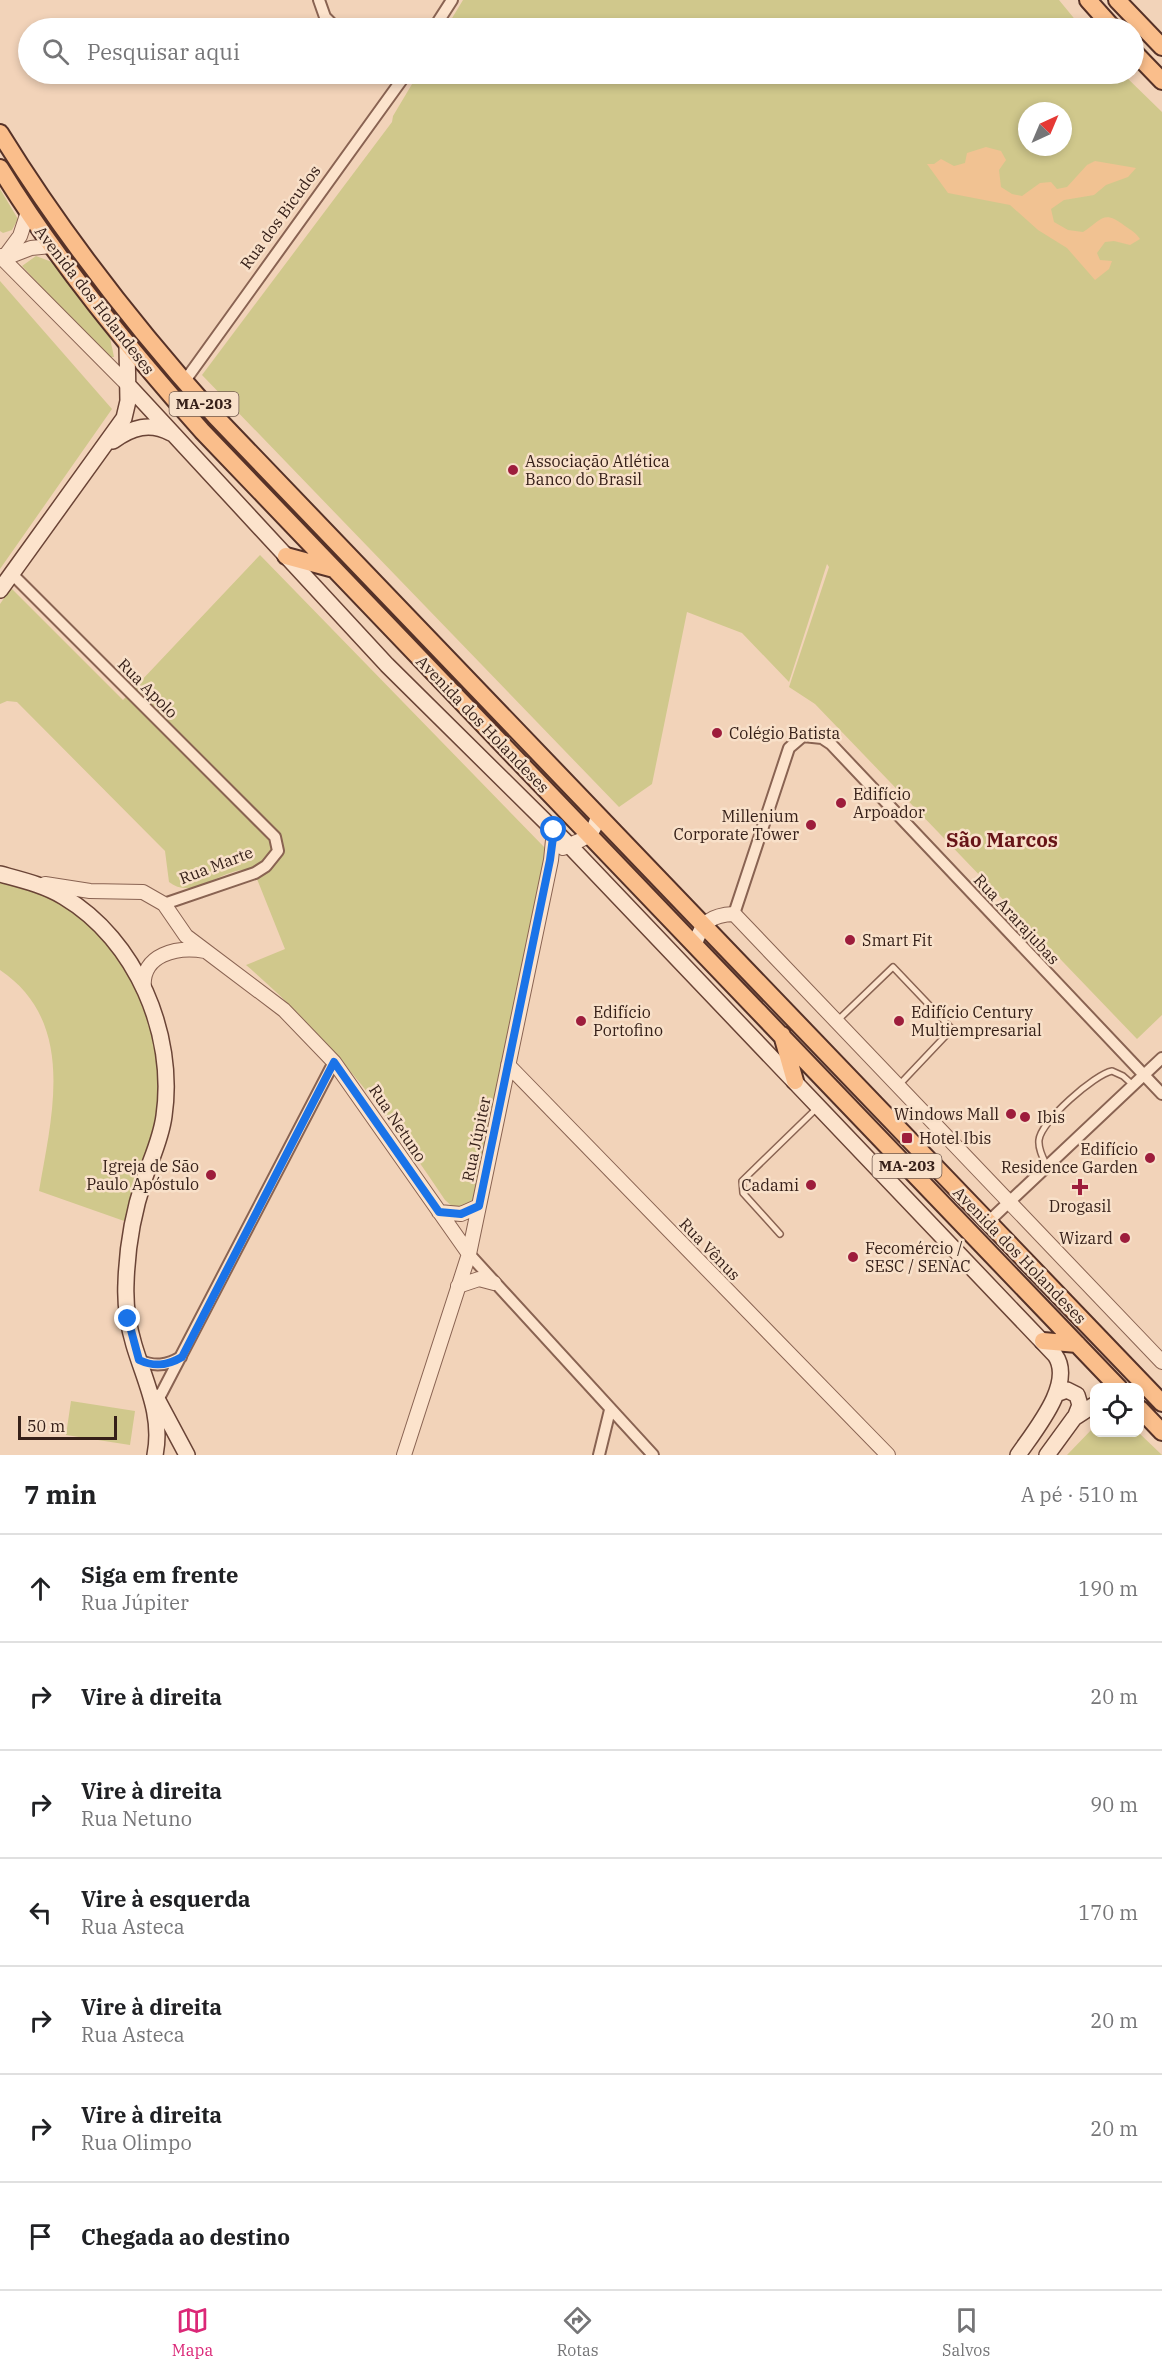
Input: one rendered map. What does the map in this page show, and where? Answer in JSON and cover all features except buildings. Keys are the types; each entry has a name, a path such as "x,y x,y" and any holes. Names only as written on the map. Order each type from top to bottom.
{"main road":[{"path":"1088,0 1104,18"},
{"path":"1118,0 1135,18"},
{"path":"1144,28 1162,47"},
{"path":"1144,62 1162,81"},
{"name":"Avenida dos Holandeses","path":"0,133 55,220 184,382 1162,1403"},
{"name":"Avenida dos Holandeses","path":"0,168 51,246 127,345 202,431 1114,1383"},
{"path":"0,590 124,418 128,386 127,345"},
{"name":"Avenida dos Holandeses","path":"128,386 387,664 569,845 1043,1341 1058,1359 1062,1369 1061,1382 1056,1394"},
{"path":"101,450 123,433 142,426 159,428 175,436"},
{"path":"286,556 335,569"},
{"path":"0,874 32,882 66,898 91,917 124,956 144,989 158,1026 167,1085 160,1140 144,1181 133,1219 128,1252 126,1301 139,1360 148,1382 187,1455"},
{"path":"782,1034 795,1081"},
{"path":"1043,1341 1077,1344"},
{"path":"148,1382 156,1420 155,1455"},
{"path":"1018,1455 1056,1394 1067,1390 1077,1395 1080,1405 1076,1415 1047,1455"},
{"path":"1076,1415 1090,1407"},
{"path":"1144,1413 1162,1432"}],"street":[{"path":"319,0 326,18"},
{"path":"440,18 452,0"},
{"name":"Rua dos Bicudos","path":"184,382 399,84"},
{"path":"1,258 20,236 28,212"},
{"path":"1,258 31,248 51,246"},
{"path":"1,258 128,386"},
{"name":"Rua Apolo","path":"12,574 263,824"},
{"name":"Rua Ararajubas","path":"734,914 789,747 803,736 822,738 839,752 1162,1094"},
{"path":"550,860 569,845 582,842 590,834 598,816"},
{"name":"Rua Marte","path":"164,904 255,873 266,866 278,851 278,845 275,837 263,824"},
{"name":"Rua Júpiter","path":"404,1455 469,1254 550,860 554,830"},
{"path":"32,882 81,890 142,892 164,904"},
{"name":"Rua Netuno","path":"164,904 186,936 284,1010 334,1062 469,1254 653,1455"},
{"path":"695,944 703,925 716,916 734,914"},
{"name":"Avenida dos Holandeses","path":"734,914 1162,1362"},
{"path":"144,989 147,970 170,942 174,920"},
{"path":"159,957 180,948 207,951"},
{"path":"988,1222 1162,1058"},
{"path":"158,1400 334,1062"},
{"name":"Rua Vênus","path":"508,1065 888,1455"},
{"path":"439,1212 461,1214 479,1206"},
{"path":"458,1286 479,1279 494,1282"},
{"path":"139,1360 151,1365 164,1365 182,1357"},
{"path":"599,1455 610,1410"},
{"path":"602,1443 616,1430 629,1430"}],"lane":[{"path":"837,1022 893,967 952,1029 898,1087"},
{"path":"1047,1166 1039,1146 1040,1135 1081,1089 1112,1071 1123,1076 1133,1085"},
{"path":"780,1234 743,1193 742,1181 819,1106"}],"shaded area":[{"path":"463,0 1059,0 1074,18 452,18"},
{"path":"412,84 1133,84 1162,112 1162,1015 1137,1039 815,704 789,687 829,567 827,564 789,682 742,633 687,612 652,784 619,807 202,375 392,122 393,116"},
{"path":"0,189 18,219 12,230 3,233 0,231"},
{"path":"36,256 52,262 110,338 114,357 106,357 22,266"},
{"path":"0,281 112,409 0,569"},
{"path":"260,555 546,849 473,1205 454,1208 445,1200 401,1136 354,1075 302,1018 246,965 285,949 257,879 250,870 229,873 188,888 169,882 165,851 17,702 7,701 0,704 0,604 11,588 123,700"},
{"path":"0,881 42,891 92,926 141,989 161,1064 159,1112 127,1222 39,1191 53,1101 50,1043 40,1016 24,991 0,970"},
{"path":"71,1401 135,1411 130,1445 66,1435"},
{"path":"1090,1431 1090,1437 1143,1437 1162,1455 1067,1455"}],"sand":[{"path":"986,147 1001,151 1006,160 999,170 1001,187 1012,194 1022,196 1040,183 1051,182 1057,189 1067,187 1087,165 1095,161 1136,168 1128,177 1106,185 1094,195 1064,200 1051,209 1054,222 1068,230 1083,232 1107,217 1118,221 1140,239 1130,245 1114,241 1105,242 1097,253 1100,260 1112,261 1109,269 1095,280 1067,248 1038,230 1010,205 948,193 927,164 934,164 941,159 954,166 965,163 967,153"}],"place":[{"name":"Associação Atlética Banco do Brasil","path":"513,470"},
{"name":"Colégio Batista","path":"717,733"},
{"name":"Edifício Arpoador","path":"841,803"},
{"name":"Millenium Corporate Tower","path":"811,825"},
{"name":"Smart Fit","path":"850,940"},
{"name":"Edifício Portofino","path":"581,1021"},
{"name":"Edifício Century Multiempresarial","path":"899,1021"},
{"name":"Windows Mall","path":"1011,1114"},
{"name":"Ibis","path":"1025,1117"},
{"name":"Hotel Ibis","path":"907,1138"},
{"name":"Edifício Residence Garden","path":"1150,1158"},
{"name":"Igreja de São Paulo Apóstulo","path":"211,1175"},
{"name":"Cadami","path":"811,1185"},
{"name":"Drogasil","path":"1080,1187"},
{"name":"Wizard","path":"1125,1238"},
{"name":"Fecomércio / SESC / SENAC","path":"853,1257"}],"district":[{"name":"São Marcos","path":"1002,840"}],"route":[{"path":"128,1319 139,1360 151,1365 164,1365 182,1357 334,1062 439,1212 451,1215 461,1214 479,1206 550,860 554,830"}]}
